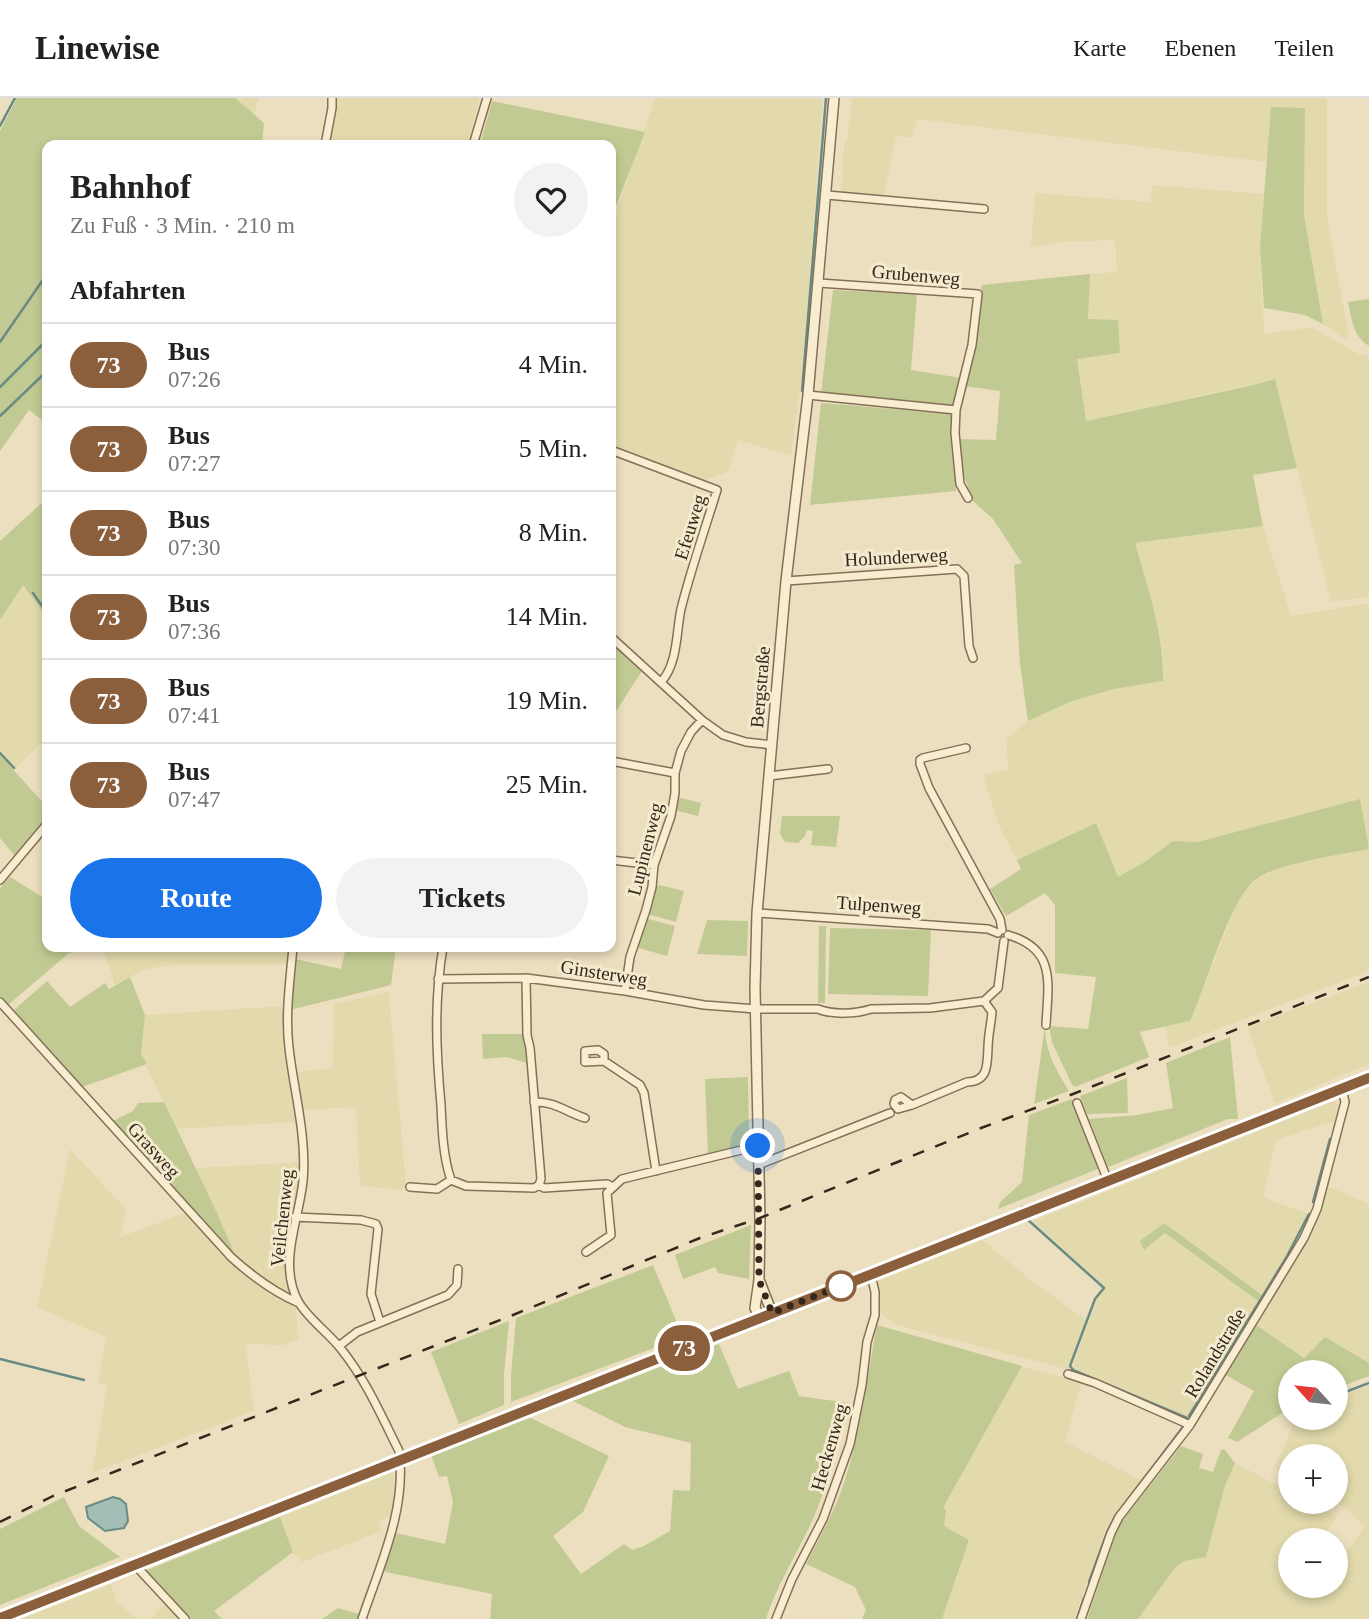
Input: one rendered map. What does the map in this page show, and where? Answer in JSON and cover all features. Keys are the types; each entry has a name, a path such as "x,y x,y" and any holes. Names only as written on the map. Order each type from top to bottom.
{"main road":[{"path":"0,1618 1369,1078"}],"street":[{"path":"326,140 332,98"},
{"path":"474,140 486,98"},
{"name":"Bergstraße","path":"760,1318 755,1308 759,1280 757,913 786,581 808,395 834,98"},
{"path":"827,195 984,209"},
{"name":"Grubenweg","path":"818,283 978,295 972,345 956,410 955,433 960,484 968,498"},
{"path":"808,395 956,410"},
{"name":"Efeuweg","path":"616,452 717,490 681,612 677,643 667,676 662,681"},
{"name":"Holunderweg","path":"786,581 957,569 964,576 972,658"},
{"path":"616,641 702,720 723,735 736,740 772,744"},
{"name":"Lupinenweg","path":"625,991 630,957 670,816 675,793 675,773 681,751 691,732 702,720"},
{"path":"912,1105 972,1082 984,1073 988,1065 992,1012 984,1001 998,988 1003,935 1000,919 929,788 920,764 923,758 966,748"},
{"path":"616,762 675,773"},
{"path":"769,776 828,769"},
{"path":"0,880 42,830"},
{"path":"616,861 654,865"},
{"name":"Tulpenweg","path":"757,913 988,929 1030,945 1040,953 1049,975 1046,1024"},
{"name":"Veilchenweg","path":"293,952 287,1013 304,1151 303,1183 295,1217 290,1259 291,1282 299,1303 339,1346 366,1384 399,1451 400,1460"},
{"path":"442,952 435,1035 442,1129 451,1180"},
{"path":"451,1180 466,1186 534,1188 539,1185 541,1179 527,1035 526,978"},
{"name":"Ginsterweg","path":"438,979 526,978 704,1005 756,1009 818,1009 827,1013 930,1008 984,1001"},
{"name":"Grasweg","path":"0,1002 231,1257 263,1283 299,1303"},
{"path":"604,1061 637,1081 645,1093 656,1171"},
{"name":"Rolandstraße","path":"1081,1619 1119,1517 1189,1425 1304,1238 1317,1209 1345,1102 1342,1089"},
{"path":"534,1102 549,1101 570,1114 584,1118"},
{"path":"1077,1103 1108,1181"},
{"path":"758,1165 890,1114"},
{"path":"586,1252 611,1235 607,1193 622,1179 758,1146"},
{"path":"410,1186 437,1189 451,1180"},
{"path":"539,1185 544,1188 607,1184 612,1187"},
{"path":"295,1217 361,1220 376,1224 378,1229 371,1299 380,1322"},
{"path":"339,1346 356,1332 448,1295 457,1285 458,1269"},
{"name":"Heckenweg","path":"776,1619 792,1579 823,1519 850,1444 862,1385 867,1342 875,1315 875,1292 871,1275"},
{"name":"Bergstraße","path":"759,1280 772,1313"},
{"path":"1068,1374 1189,1425"},
{"path":"362,1619 392,1531 400,1483 400,1460"},
{"path":"135,1565 185,1619"}],"shaded area":[{"path":"235,98 259,98 254,115"},
{"path":"334,98 480,98 468,140 329,140"},
{"path":"655,98 823,99 803,366 791,456 738,440 728,472 704,480 616,449 616,213"},
{"path":"852,98 1327,98 1327,217 1349,337 1347,340 1323,324 1304,215 1305,109 1271,107 1267,162 917,119 912,138 896,136 884,195 881,197 841,194 844,144 847,140"},
{"path":"1153,185 1264,194 1260,247 1264,334 1312,327 1358,354 1369,356 1369,597 1331,602 1275,379 1086,421 1077,359 1120,353 1088,319 1090,274 1117,272 1115,240 1060,242 1031,247 1035,193 1150,202"},
{"path":"1263,526 1291,616 1369,603 1369,971 1169,1048 1165,1027 1190,1021 1234,910 1244,892 1256,880 1275,870 1198,842 1190,842 1161,849 1118,878 1096,823 1017,860 998,824 983,775 1008,769 1006,739 1028,721 1072,701 1114,689 1163,681 1163,655 1135,543"},
{"path":"23,585 42,611 42,743 14,770 0,755 0,620"},
{"path":"104,952 290,952 289,965 172,965 141,971 115,985"},
{"path":"1369,982 1369,1064 1275,1103 1247,1027"},
{"path":"389,992 406,1186 402,1190 360,1186 356,1107 302,1110 297,1072 333,1068 334,1004"},
{"path":"284,1006 288,1071 296,1122 177,1129 141,1055 145,1015"},
{"path":"1334,1101 1338,1104 1335,1121 1276,1140 1263,1197 1308,1214 1262,1295 1164,1223 1140,1241 1145,1249 1165,1233 1258,1301 1187,1418 1072,1368 1097,1299 1106,1288 1033,1221"},
{"path":"70,1149 126,1209 120,1237 185,1213 223,1255 296,1307 298,1339 284,1345 246,1344 254,1411 92,1473 107,1385 98,1382 106,1337 37,1307"},
{"path":"301,1162 290,1232 290,1292 286,1295 237,1260 195,1168"},
{"path":"1327,1186 1369,1204 1369,1363 1325,1337 1304,1358 1256,1326 1308,1239"},
{"path":"982,1240 1086,1320 1067,1369 896,1325 882,1315 878,1301 879,1280"},
{"path":"1022,1366 1081,1383 1065,1442 1141,1480 1106,1529 1074,1619 942,1619 969,1540 944,1526 946,1510 943,1508"},
{"path":"1369,1385 1369,1619 1138,1619 1174,1569 1184,1561 1235,1463 1278,1486 1278,1514 1336,1516 1329,1528 1278,1528 1278,1598 1348,1598 1348,1550 1365,1526 1348,1511 1348,1444 1285,1444 1291,1430 1348,1430 1348,1394"},
{"path":"391,1473 395,1481 392,1515 379,1521 382,1531 302,1562 293,1552 280,1517"},
{"path":"111,1584 117,1602 138,1619 21,1619"},
{"path":"166,1602 181,1619 151,1619"}],"green space":[{"path":"17,98 235,98 264,123 262,140 42,140 42,420 29,410 0,451 0,131"},
{"path":"492,101 645,132 616,206 616,140 481,140"},
{"path":"1271,107 1305,108 1304,215 1323,324 1305,315 1264,308 1260,247"},
{"path":"1090,274 1088,319 1118,320 1120,353 1077,359 1086,421 1275,379 1297,468 1253,475 1263,526 1135,543 1158,629 1163,681 1114,689 1072,701 1028,721 1020,664 1014,565 1022,563 993,519 973,501 961,467 958,439 996,440 1000,391 965,386 982,285"},
{"path":"833,290 917,294 911,370 961,378 954,405 952,407 821,394"},
{"path":"1369,299 1369,346 1356,332 1348,302"},
{"path":"821,403 952,414 950,434 956,491 810,505"},
{"path":"42,503 42,611 23,585 0,620 0,541"},
{"path":"616,646 643,669 616,711"},
{"path":"0,755 42,801 42,823 15,856 0,838"},
{"path":"677,797 701,803 698,816 674,810"},
{"path":"1360,799 1369,849 1293,864 1255,880 1245,891 1227,925 1190,1021 1140,1032 1149,1057 1075,1087 1072,1085 1052,1042 1049,1026 1088,1029 1096,977 1055,973 1055,905 1045,893 1006,916 990,889 1021,869 1017,860 1096,823 1118,877 1173,841 1198,842"},
{"path":"782,816 840,816 836,847 811,845 813,831 807,830 798,843 785,842 780,834"},
{"path":"10,877 42,897 42,952 72,952 8,1005 0,996 0,888"},
{"path":"659,885 684,891 676,922 647,914 655,888"},
{"path":"645,918 675,926 667,956 635,947 642,935"},
{"path":"707,920 748,921 747,956 697,954"},
{"path":"819,926 826,926 825,1003 818,1003"},
{"path":"830,928 931,930 928,996 828,994"},
{"path":"345,952 395,952 391,985 290,1008 295,959 341,969"},
{"path":"130,977 145,1015 141,1054 147,1064 82,1087 14,1010 47,981 70,1007 105,983 109,989"},
{"path":"1045,1026 1049,1052 1069,1091 1034,1104"},
{"path":"482,1034 522,1034 528,1063 506,1057 483,1059"},
{"path":"1230,1037 1238,1119 1228,1119 1108,1167 1089,1119 1137,1115 1173,1108 1166,1063"},
{"path":"748,1077 749,1146 708,1156 705,1079"},
{"path":"1127,1078 1128,1113 1087,1114 1080,1096"},
{"path":"1072,1099 1100,1168 998,1209 1000,1202 1022,1182 1029,1115"},
{"path":"164,1102 237,1260 113,1121 133,1111 138,1103"},
{"path":"1164,1223 1262,1295 1258,1301 1165,1233 1144,1250 1140,1241"},
{"path":"751,1225 749,1279 718,1273 715,1267 683,1279 675,1255"},
{"path":"653,1265 683,1337 511,1402 516,1318"},
{"path":"509,1321 504,1405 459,1424 431,1352"},
{"path":"877,1325 1022,1366 943,1508 946,1510 944,1526 969,1540 942,1619 862,1619 866,1610 855,1587 806,1564 832,1512 851,1461"},
{"path":"1256,1325 1304,1358 1325,1337 1369,1363 1369,1376 1348,1384 1348,1360 1278,1360 1278,1416 1237,1442 1228,1438 1254,1391 1224,1374"},
{"path":"719,1344 738,1389 789,1371 799,1396 849,1403 816,1512 766,1619 490,1619 492,1594 381,1571 396,1533 445,1544 453,1502 447,1476 439,1477 431,1455 529,1417 609,1456 583,1512 553,1536 581,1574 624,1544 632,1550 670,1531 673,1490 690,1491 691,1443 625,1427 573,1401"},
{"path":"1181,1446 1203,1454 1199,1468 1213,1472 1221,1450 1224,1449 1235,1463 1225,1485 1206,1557 1184,1561 1174,1569 1138,1619 1087,1619 1116,1534 1124,1519"},
{"path":"64,1497 79,1526 120,1557 0,1605 0,1529"},
{"path":"280,1517 293,1552 214,1611 222,1619 188,1619 145,1571"},
{"path":"338,1608 359,1614 357,1619 322,1619"}],"water":[{"path":"113,1497 126,1504 128,1521 124,1528 105,1531 88,1518 86,1507"}],"waterway":[{"path":"0,126 15,98"},
{"path":"802,391 826,98"},
{"path":"0,342 42,281"},
{"path":"0,387 42,345"},
{"path":"0,416 42,376"},
{"path":"33,593 42,606"},
{"path":"0,753 14,768"},
{"path":"1350,1079 1369,1072"},
{"path":"1276,1108 1340,1083"},
{"path":"1313,1202 1330,1139"},
{"path":"1189,1416 1286,1258 1309,1214"},
{"path":"1027,1219 1104,1288 1095,1299 1070,1366 1073,1370 1187,1418"},
{"path":"0,1359 84,1380"},
{"path":"1348,1391 1369,1383"},
{"path":"1089,1582 1116,1515 1183,1427"},
{"path":"1077,1619 1084,1598"}],"railway":[{"path":"0,1522 53,1496 513,1315 700,1238 760,1218 981,1128 1369,977"}],"bus line":[{"name":"73","path":"0,1618 1369,1078"}],"route":[{"path":"758,1146 759,1280 772,1313 846,1284 841,1286"}]}
